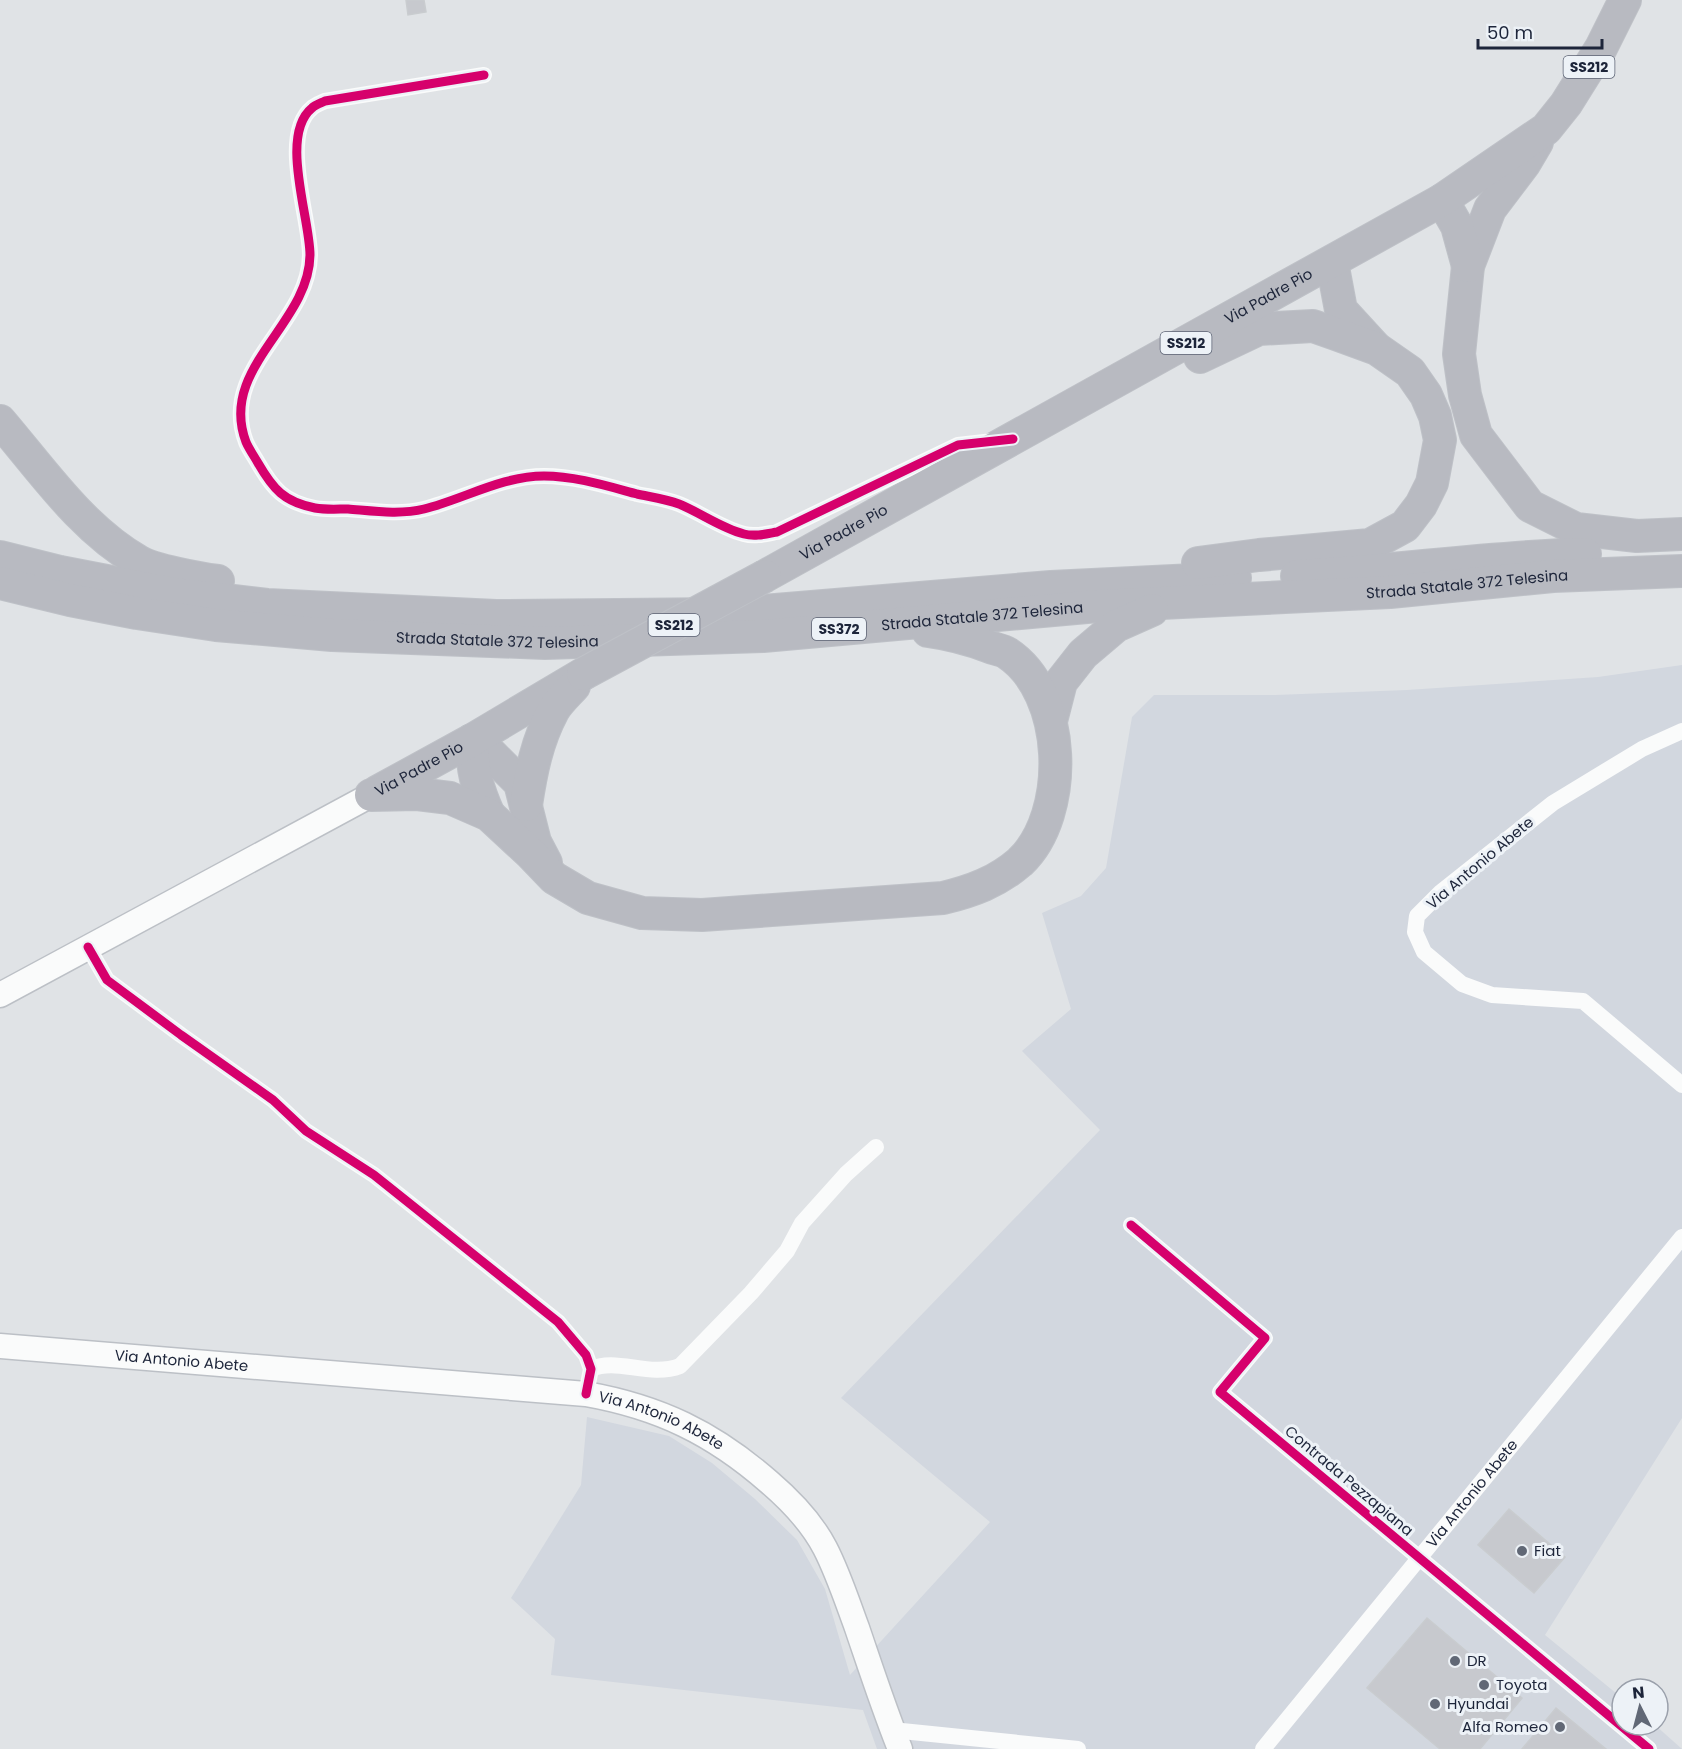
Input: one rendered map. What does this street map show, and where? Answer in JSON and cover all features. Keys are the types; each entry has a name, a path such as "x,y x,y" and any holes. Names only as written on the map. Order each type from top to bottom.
{"highway":[{"name":"Via Padre Pio","path":"371,795 472,740 583,674 765,576 1442,200 1546,129 1566,104 1601,48 1625,0"},
{"path":"1546,129 1524,164 1490,209 1468,266 1459,354 1465,395 1476,435 1530,506 1576,529 1637,536 1682,534"},
{"path":"1442,200 1456,226 1468,266"},
{"path":"1051,587 1259,555 1370,545 1405,526 1421,505 1432,483 1440,440 1435,416 1426,395 1410,372 1377,349 1341,310 1332,262"},
{"path":"1040,424 1105,407 1223,345 1259,329 1313,326 1377,349"},
{"path":"0,421 89,525 140,562 201,579 305,590 387,611"},
{"name":"Strada Statale 372 Telesina","path":"0,557 60,572 174,594 267,605 496,616 726,614 1051,587 1313,574 1431,566 1539,555 1682,550"},
{"name":"Strada Statale 372 Telesina","path":"0,583 137,614 216,625 332,635 545,643 763,636 1098,606 1390,592 1553,576 1682,571"},
{"path":"0,601 78,612 137,614"},
{"path":"1051,721 1061,682 1083,654 1116,626 1166,604"},
{"path":"371,795 417,794 450,798 489,815 554,878 588,898 642,913 692,915 943,898 972,891 998,879 1022,860 1039,836 1051,808 1056,778 1051,721 1041,695 1027,672 1006,653 958,635 889,625"},
{"path":"526,805 531,771 543,734 554,709 583,674"},
{"path":"472,740 489,752 520,783 536,842 554,878"},
{"path":"472,740 472,764 480,796 489,815"}],"main road":[{"name":"Via Padre Pio","path":"0,995 371,795"},
{"name":"Via Antonio Abete","path":"0,1347 586,1394 622,1400 691,1427 749,1464 784,1495 824,1545 839,1577 896,1740"}],"street":[{"path":"484,75 325,101 312,108 300,126 297,164 310,244 310,270 300,296 289,315 252,370 243,393 240,418 246,442 270,484 290,500 316,508 399,512 423,509 513,480 544,476 586,481 678,504 745,535 758,536 777,532 958,445 1013,439"},
{"name":"Via Antonio Abete","path":"1682,730 1642,749 1552,803 1441,892 1417,916 1415,932 1424,952 1462,984 1492,995 1583,1001 1682,1086"},
{"path":"88,947 107,980 273,1100 306,1131 374,1175 558,1322 586,1355 591,1369 586,1394"},
{"path":"591,1369 601,1364 668,1371 680,1366 788,1251 802,1223 846,1173 876,1147"},
{"name":"Contrada Pezzapiana","path":"1131,1225 1265,1338 1220,1392 1649,1749"},
{"name":"Via Antonio Abete","path":"1263,1749 1682,1237"},
{"name":"Via Antonio Abete","path":"896,1740 1078,1749"}],"shaded area":[{"path":"1682,665 1682,1418 1545,1635 1610,1688 1610,1737 1668,1737 1682,1749 877,1749 863,1710 551,1675 555,1639 511,1598 581,1485 587,1417 669,1436 712,1463 755,1499 797,1540 825,1589 850,1675 990,1522 841,1398 1100,1130 1022,1051 1071,1009 1042,913 1081,896 1106,868 1132,717 1154,695 1275,695 1407,690 1598,677"}],"building":[{"path":"406,0 424,0 426,12 408,15"},
{"name":"Fiat","path":"1509,1509 1565,1557 1534,1593 1478,1545"},
{"name":"Hyundai","path":"1427,1618 1522,1698 1480,1749 1440,1749 1367,1688"},
{"name":"Alfa Romeo","path":"1556,1708 1606,1749 1522,1749"}],"cycle path":[{"path":"484,75 325,101 312,108 302,121 297,157 309,239 310,255 306,280 296,303 254,369 244,391 241,416 246,442 250,450 274,487 287,498 319,509 406,512 439,505 513,480 556,476 669,501 736,531 756,535 777,532 958,445 1013,439"},
{"path":"88,947 107,980 273,1100 306,1131 374,1175 558,1322 586,1355 591,1369 586,1394"},
{"path":"1131,1225 1265,1338 1220,1392 1649,1749"}],"place":[{"name":"Fiat","path":"1522,1551"},
{"name":"DR","path":"1455,1661"},
{"name":"Toyota","path":"1484,1685"},
{"name":"Hyundai","path":"1435,1704"},
{"name":"Alfa Romeo","path":"1560,1727"}]}
